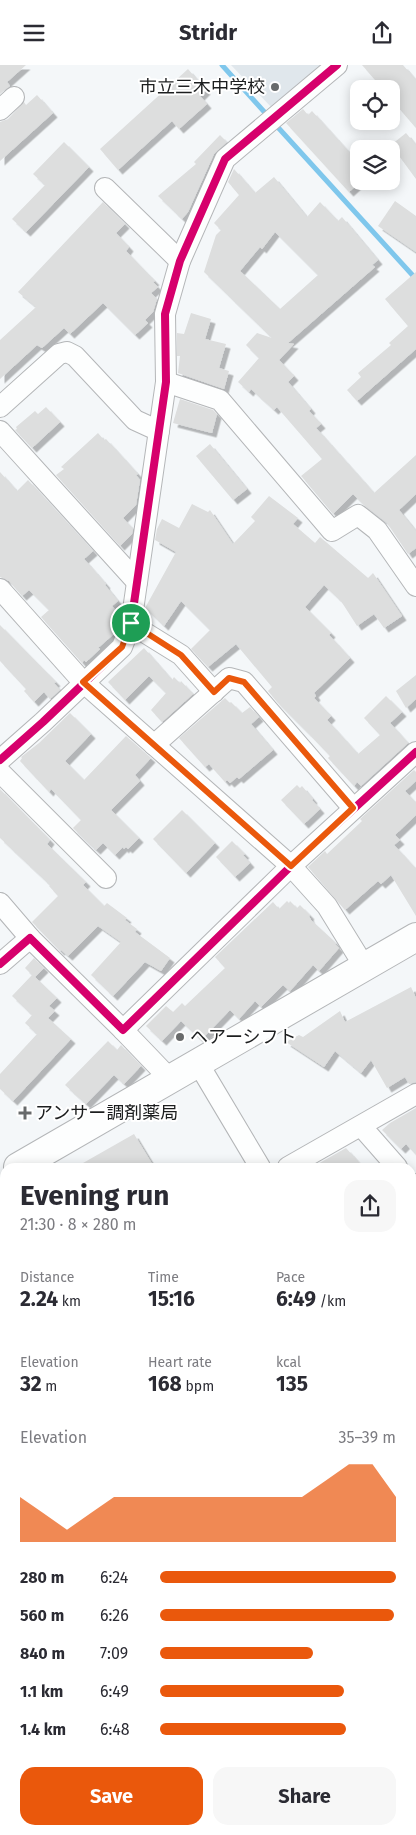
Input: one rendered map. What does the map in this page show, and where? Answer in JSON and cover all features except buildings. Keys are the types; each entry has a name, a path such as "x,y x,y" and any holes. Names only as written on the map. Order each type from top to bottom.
{"street":[{"path":"0,760 122,647 131,623 166,382 166,314 180,261 225,159 338,65"},
{"path":"105,188 180,261"},
{"path":"0,407 59,354 67,352 74,356 135,420 159,431"},
{"path":"166,382 220,400 332,531 358,515 377,530 416,586"},
{"path":"0,431 137,582"},
{"path":"0,589 83,682 291,866 327,906 364,967"},
{"path":"131,623 181,655 214,692"},
{"path":"154,745 229,678 244,682 353,808"},
{"path":"123,1030 291,866 416,751"},
{"path":"0,772 106,878"},
{"path":"0,903 30,938 170,1079"},
{"path":"25,1163 416,937"},
{"path":"0,964 30,938"},
{"path":"198,1063 258,1163"},
{"path":"295,1163 416,1094"},
{"path":"361,1126 393,1163"}],"shaded area":[{"name":"市立三木中学校","path":"231,65 326,65 272,108"}],"waterway":[{"path":"222,65 268,116"},
{"path":"274,123 416,279"}],"cycle path":[{"path":"0,760 122,647 131,624 166,382 165,314 180,261 225,159 337,65"},
{"path":"0,964 30,938 123,1030 291,866 416,752"}],"place":[{"name":"市立三木中学校","path":"275,87"},
{"name":"ヘアーシフト","path":"180,1037"},
{"name":"アンサー調剤薬局","path":"25,1113"}],"route":[{"path":"131,623 181,655 214,692 229,678 244,682 353,808 291,866 83,682 122,647 131,623"}]}
